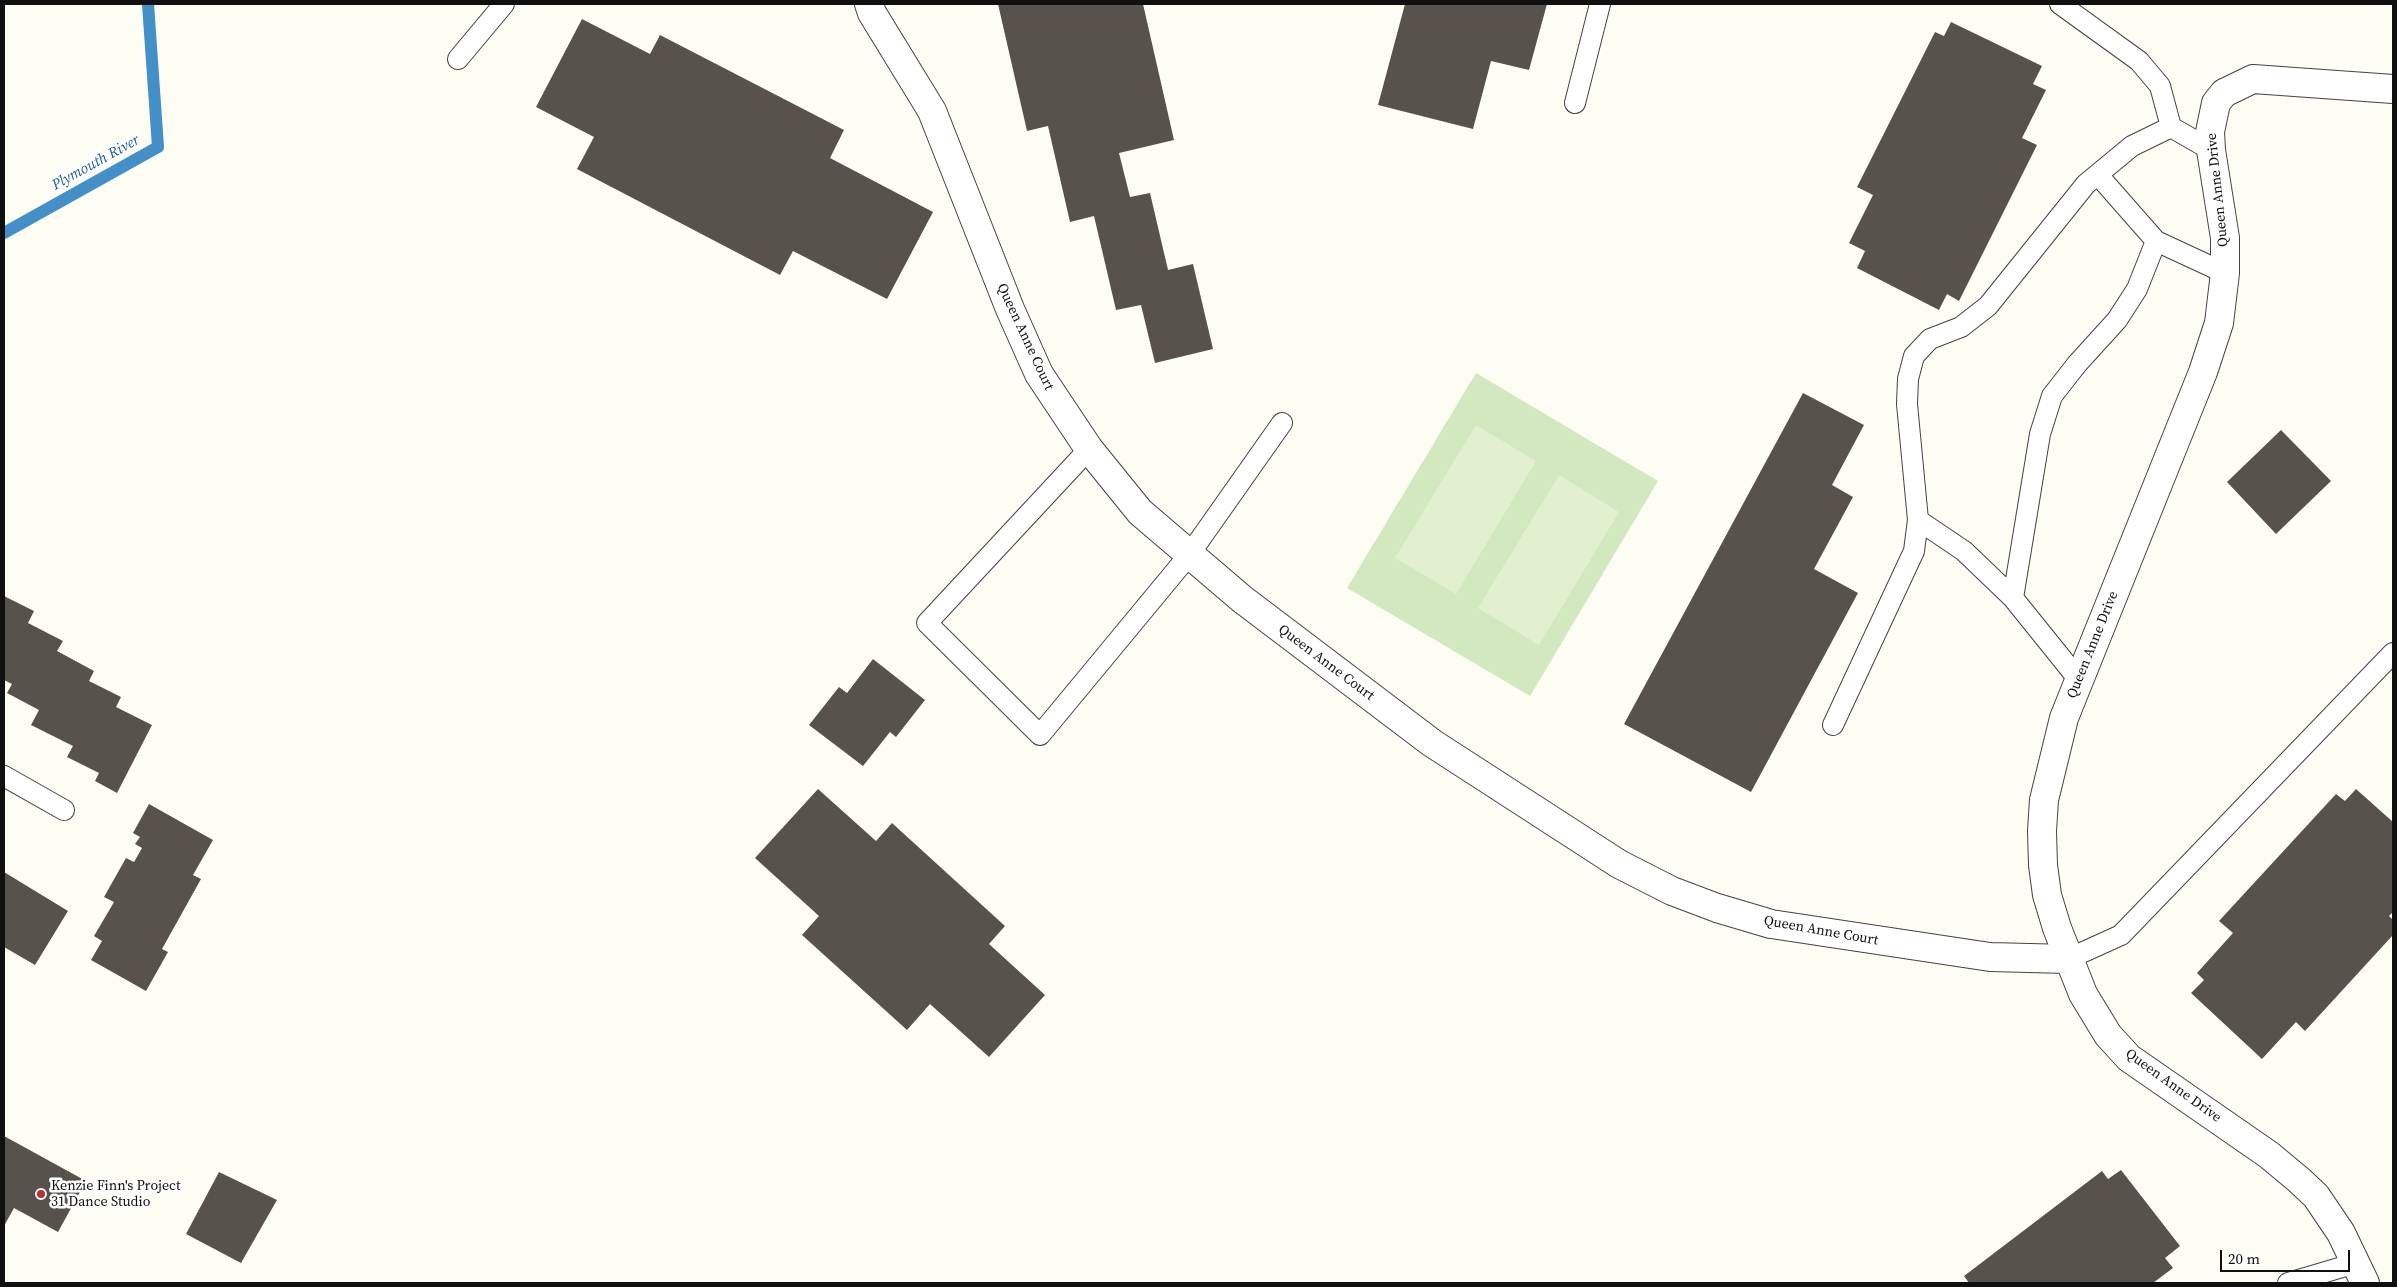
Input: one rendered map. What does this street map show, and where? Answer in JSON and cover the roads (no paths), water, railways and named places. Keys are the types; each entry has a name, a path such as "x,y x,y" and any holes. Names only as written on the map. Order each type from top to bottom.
{"street":[{"name":"Queen Anne Court","path":"869,4 872,13 932,111 1010,309 1039,374 1089,448 1140,512 1242,599 1432,743 1610,859 1672,891 1717,908 1771,924 1990,957 2068,959"},
{"name":"Queen Anne Drive","path":"2361,1273 2327,1212 2316,1196 2300,1180 2269,1155 2129,1058 2096,1017 2068,959 2047,895 2043,865 2042,831 2044,800 2064,718 2203,372 2219,323 2225,274 2225,238 2211,150 2210,132 2216,103 2224,93 2253,79 2393,89"}],"lane":[{"path":"458,58 504,4"},
{"path":"1575,103 1600,4"},
{"path":"2060,4 2139,61 2160,86 2171,126 2211,150"},
{"path":"1833,725 1914,551 1918,520 1907,404 1908,379 1914,356 1930,339 1961,327 1988,306 2086,184 2132,146 2171,126"},
{"path":"2098,175 2156,241 2225,274"},
{"path":"2013,598 2040,434 2052,396 2077,364 2117,320 2138,289 2156,241"},
{"path":"1089,448 927,623 1040,735 1189,555 1282,423"},
{"path":"1918,520 1964,551 2013,598 2079,680"},
{"path":"2068,959 2121,935 2393,653"},
{"path":"4,776 64,810"},
{"name":"Queen Anne Drive","path":"2288,1283 2361,1273"}],"waterway":[{"name":"Plymouth River","path":"4,233 158,147 148,4"}],"place":[{"name":"Kenzie Finn's Project 31 Dance Studio","path":"41,1194"}]}
